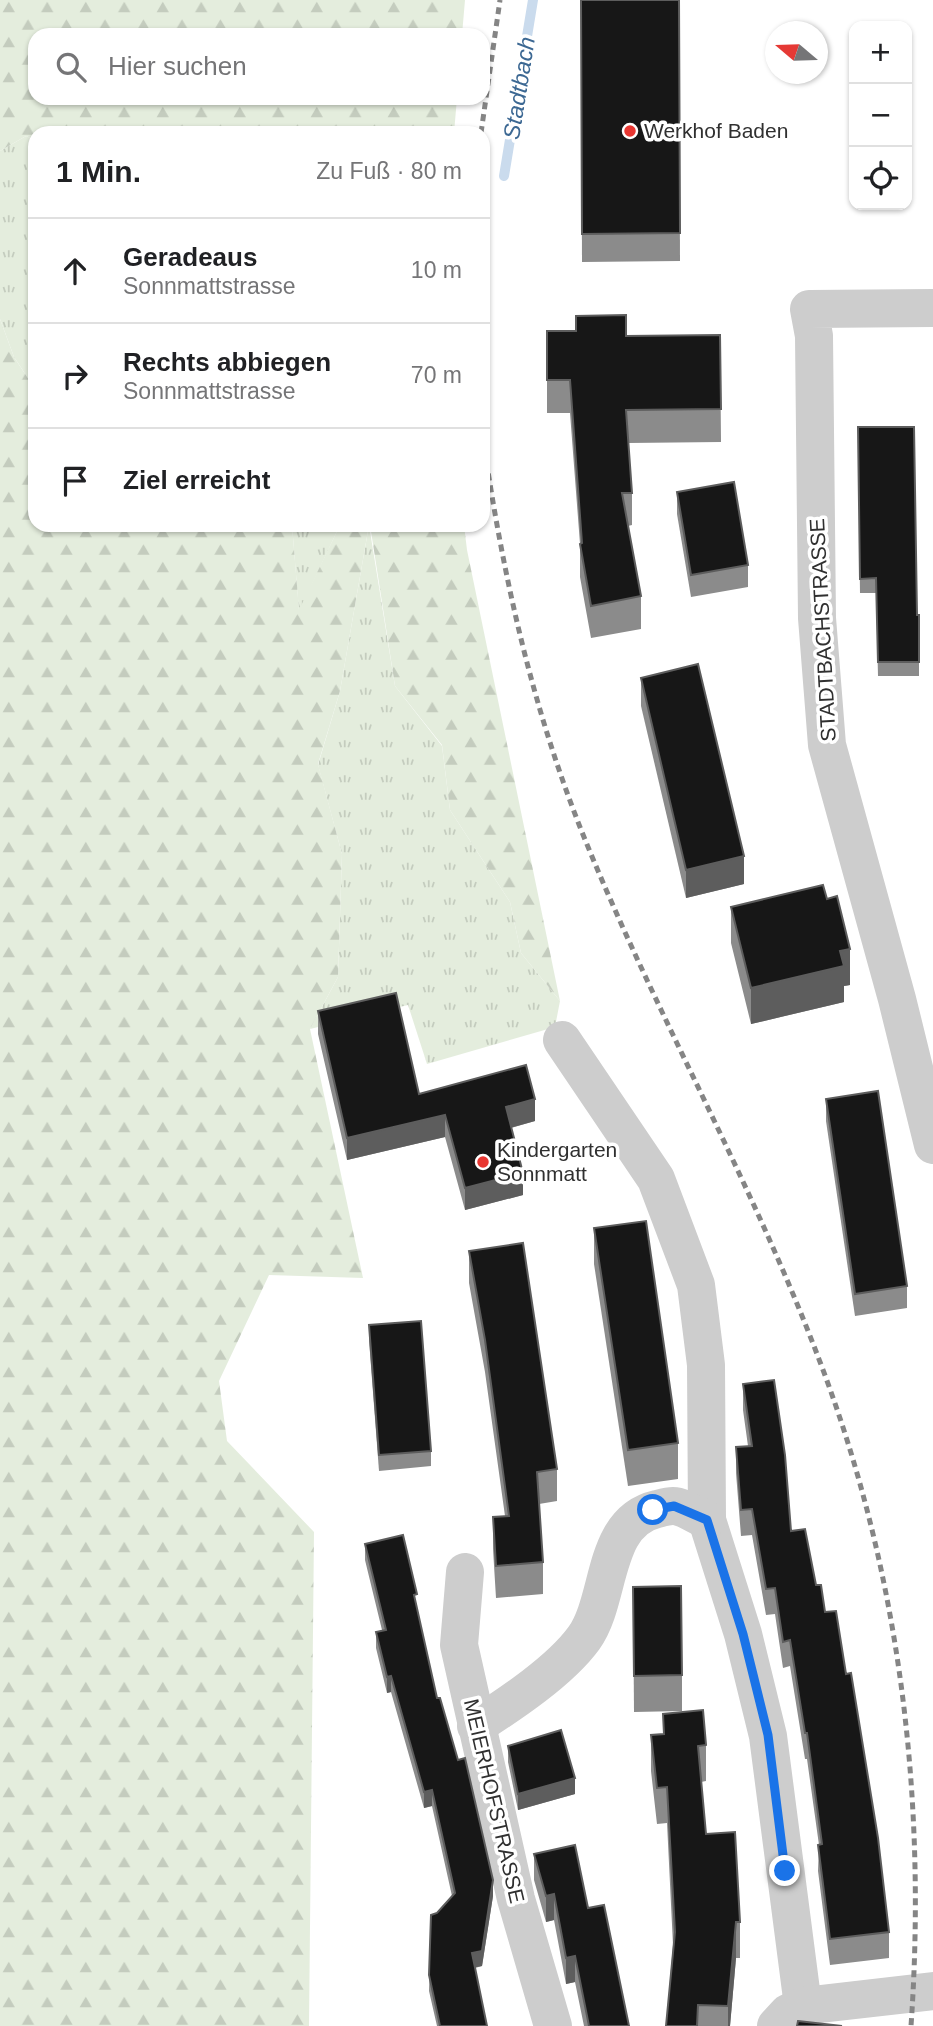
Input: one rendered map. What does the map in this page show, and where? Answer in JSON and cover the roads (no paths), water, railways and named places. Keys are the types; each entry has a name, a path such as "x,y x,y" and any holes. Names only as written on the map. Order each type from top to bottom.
{"street":[{"name":"STADTBACHSTRASSE","path":"933,308 809,309 814,336 817,618 827,745 897,999 933,1145"},
{"path":"562,1040 656,1179 696,1285 706,1365 707,1520 743,1634 768,1735 790,2016 933,1991"},
{"path":"476,1726 518,1699 583,1639 596,1617 617,1542 634,1518 653,1510 674,1506 707,1520"},
{"name":"MEIERHOFSTRASSE","path":"465,1572 459,1645 516,1899 553,2026"}],"waterway":[{"name":"Stadtbach","path":"504,176 533,0"}],"railway":[{"path":"490,70 500,0"},
{"path":"482,126 485,105"},
{"path":"490,484 522,643 535,694 567,793 647,980 775,1252 831,1392 856,1469 892,1625 904,1705 915,1865 911,2026"}],"place":[{"name":"Werkhof Baden","path":"630,131"},
{"name":"Kindergarten Sonnmatt","path":"483,1162"}]}
